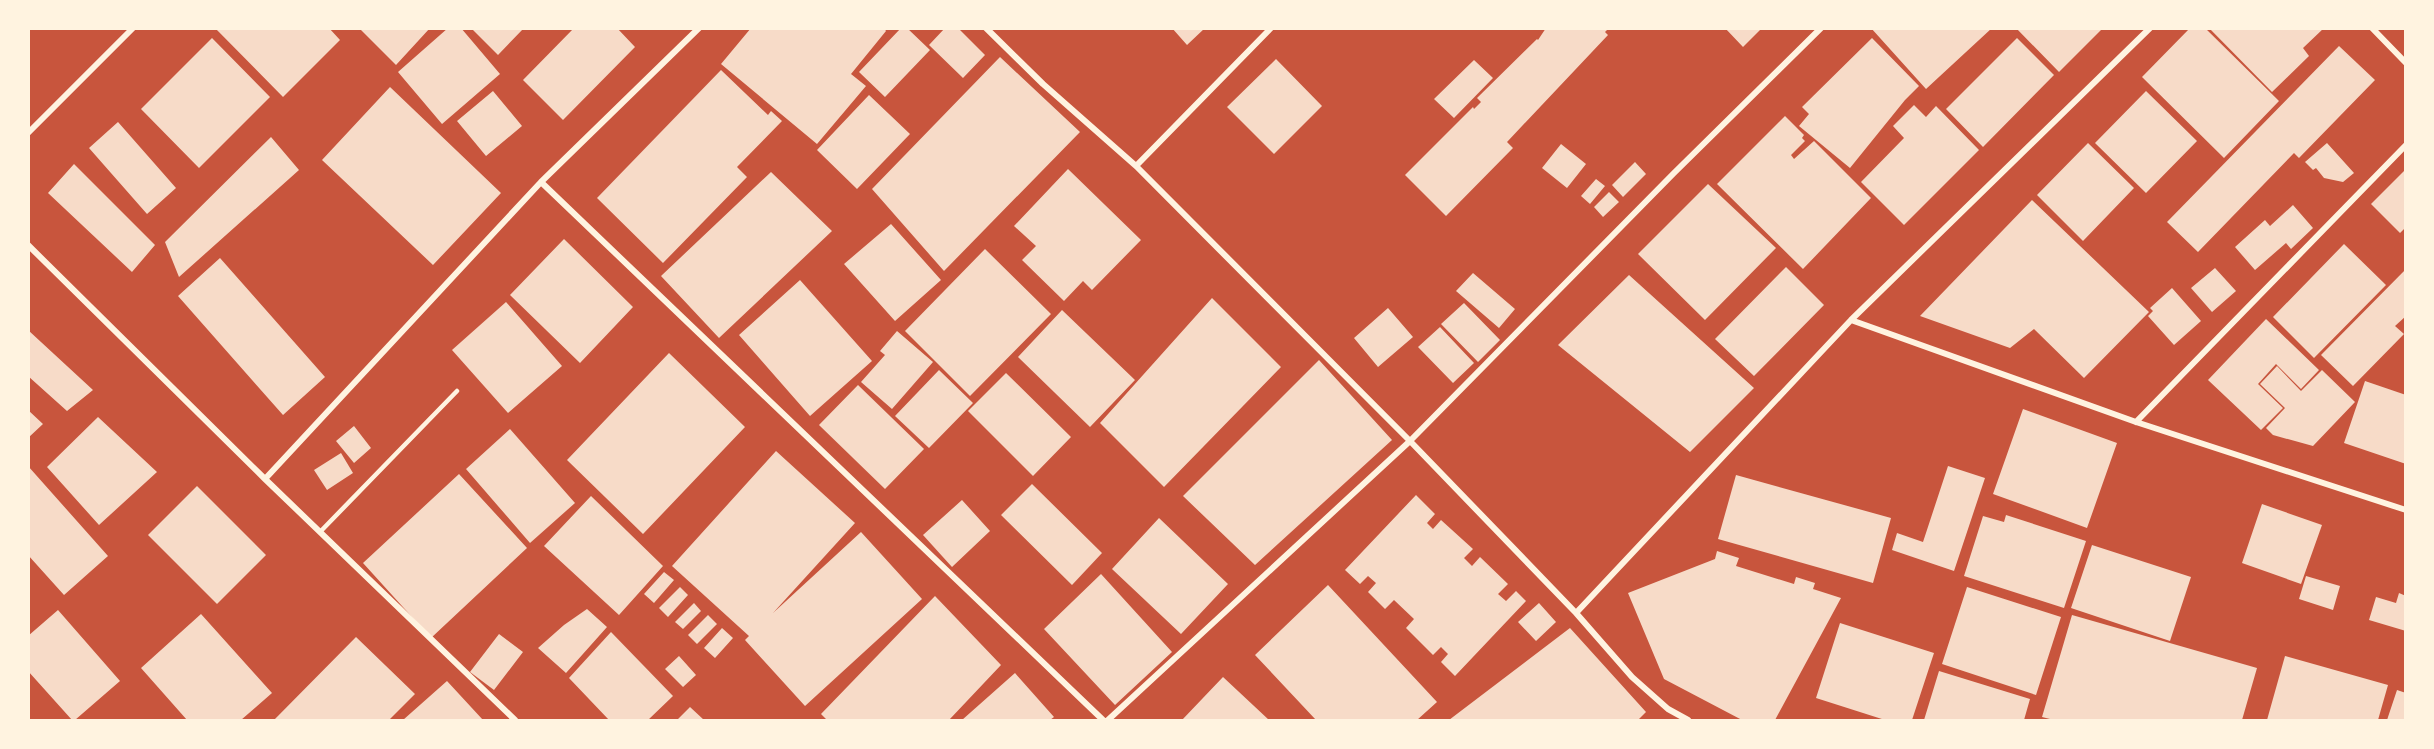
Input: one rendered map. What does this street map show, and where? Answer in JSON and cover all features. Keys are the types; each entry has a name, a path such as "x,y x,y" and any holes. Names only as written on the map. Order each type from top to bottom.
{"street":[{"path":"28,133 133,28"},
{"path":"265,479 541,182 699,28"},
{"path":"986,28 1043,84 1136,166 1410,441 1576,614 1632,677 1668,709 1688,720"},
{"path":"1136,166 1271,28"},
{"path":"541,182 1105,720 1410,441 1674,173 1821,28"},
{"path":"1576,614 1851,320 2150,28"},
{"path":"2372,28 2406,63"},
{"path":"2136,422 2406,145"},
{"path":"28,245 265,479 515,720"},
{"path":"1851,320 2136,422 2406,510"}],"lane":[{"path":"320,532 457,392"}],"building":[{"path":"215,28 329,28 340,40 283,97"},
{"path":"359,28 430,28 396,65"},
{"path":"448,28 461,28 500,74 442,124 398,72"},
{"path":"471,28 524,28 498,55"},
{"path":"574,28 617,28 635,47 563,120 523,80"},
{"path":"751,28 884,28 886,31 851,74 866,86 817,144 721,64"},
{"path":"901,28 907,28 930,50 885,97 859,72"},
{"path":"945,28 958,28 985,55 963,78 929,45"},
{"path":"1172,28 1205,28 1187,45"},
{"path":"1546,28 1609,28 1605,32 1608,35 1507,142 1513,148 1446,216 1405,175 1473,107 1474,109 1481,102 1477,98 1538,40"},
{"path":"1725,28 1762,28 1743,47"},
{"path":"1871,28 1992,28 1926,89"},
{"path":"2016,28 2103,28 2059,72"},
{"path":"2190,28 2205,28 2279,101 2224,158 2142,77"},
{"path":"2209,28 2324,28 2303,48 2309,56 2272,92"},
{"path":"212,38 270,97 199,168 141,109"},
{"path":"1872,38 1919,86 1850,168 1799,126 1809,114 1802,107"},
{"path":"2017,38 2054,75 1983,147 1946,109"},
{"path":"2339,46 2375,80 2299,158 2294,153 2198,252 2167,222"},
{"path":"1000,57 1080,132 944,271 872,189"},
{"path":"1276,59 1322,106 1274,154 1227,107"},
{"path":"1474,60 1493,78 1454,118 1434,99"},
{"path":"721,70 768,115 771,111 782,121 737,167 747,177 663,263 597,198"},
{"path":"390,87 501,193 433,265 322,160"},
{"path":"493,91 522,126 486,156 457,121"},
{"path":"2146,91 2197,141 2146,193 2095,143"},
{"path":"869,95 910,134 857,189 817,150"},
{"path":"1914,105 1926,117 1936,106 1979,150 1904,225 1861,182 1904,138 1893,126"},
{"path":"1785,116 1804,135 1802,138 1805,141 1791,155 1794,159 1814,141 1871,198 1803,269 1717,184"},
{"path":"118,122 176,188 147,214 89,148"},
{"path":"271,137 299,170 179,277 165,242"},
{"path":"2088,143 2134,188 2083,241 2037,195"},
{"path":"2327,143 2354,173 2343,182 2324,178 2316,168 2313,170 2305,162"},
{"path":"1561,144 1586,164 1567,188 1542,168"},
{"path":"1635,162 1646,174 1623,197 1612,185"},
{"path":"74,164 155,245 132,272 48,193"},
{"path":"1068,169 1141,240 1092,290 1083,281 1064,301 1022,260 1036,246 1014,226"},
{"path":"2406,169 2406,227 2400,233 2371,204"},
{"path":"771,172 832,231 719,338 661,276"},
{"path":"1596,179 1605,186 1590,204 1581,196"},
{"path":"1708,184 1776,248 1705,320 1638,254"},
{"path":"1609,192 1619,202 1603,217 1594,207"},
{"path":"2032,200 2149,312 2084,378 2034,329 2010,348 1920,316"},
{"path":"2293,205 2313,228 2291,249 2286,243 2255,270 2235,247 2265,220 2270,226"},
{"path":"891,224 941,280 895,321 844,264"},
{"path":"564,239 633,307 580,363 510,295"},
{"path":"2344,244 2386,285 2314,358 2273,317"},
{"path":"985,249 1051,314 970,396 905,331"},
{"path":"220,258 325,377 283,415 178,296"},
{"path":"1786,267 1824,305 1754,376 1715,339"},
{"path":"2215,268 2236,291 2212,312 2191,288"},
{"path":"2406,269 2406,316 2395,326 2404,334 2353,386 2321,355"},
{"path":"1473,273 1515,309 1499,328 1456,291"},
{"path":"1629,275 1754,388 1690,452 1558,345"},
{"path":"800,280 872,361 810,416 739,335"},
{"path":"2172,288 2201,321 2174,345 2148,316 2153,311 2150,308"},
{"path":"1212,298 1281,367 1164,487 1100,423"},
{"path":"506,302 562,366 508,413 452,350"},
{"path":"1464,303 1500,340 1478,362 1441,324"},
{"path":"1388,308 1413,337 1378,367 1354,338"},
{"path":"1062,310 1135,380 1090,427 1018,357"},
{"path":"2266,319 2319,370 2301,389 2276,364 2258,384 2283,408 2261,430 2208,380"},
{"path":"1440,327 1474,363 1453,383 1418,347"},
{"path":"28,330 93,390 67,411 28,376"},
{"path":"897,331 933,362 892,409 861,382 885,355 880,351"},
{"path":"669,353 745,427 643,534 567,460"},
{"path":"1319,360 1392,440 1255,565 1183,496"},
{"path":"2277,366 2301,391 2322,370 2355,402 2313,446 2273,435 2266,428 2285,408 2260,384"},
{"path":"939,370 973,403 929,448 895,416"},
{"path":"1006,373 1071,437 1033,476 968,411"},
{"path":"2365,381 2406,395 2406,464 2344,443"},
{"path":"858,385 924,449 885,489 819,425"},
{"path":"2023,409 2117,443 2087,528 1993,494"},
{"path":"28,410 43,424 28,438"},
{"path":"98,417 157,472 99,525 47,467"},
{"path":"354,426 371,448 354,463 336,441"},
{"path":"510,429 575,503 530,543 466,469"},
{"path":"776,451 855,523 773,613 861,532 922,599 805,706 745,640 749,636 672,566"},
{"path":"341,453 353,473 327,490 314,470"},
{"path":"28,466 108,556 64,595 28,555"},
{"path":"1948,466 1985,478 1954,571 1892,550 1897,533 1923,542"},
{"path":"459,474 527,548 431,638 363,563"},
{"path":"1736,475 1891,518 1873,583 1718,539"},
{"path":"1032,484 1102,553 1072,585 1001,515"},
{"path":"197,486 266,555 217,604 148,535"},
{"path":"1416,495 1435,514 1427,523 1433,529 1441,520 1473,549 1464,558 1472,566 1480,557 1508,584 1498,594 1506,601 1516,591 1526,601 1455,676 1441,662 1448,654 1441,647 1433,655 1406,628 1414,619 1394,600 1385,609 1368,592 1376,583 1368,576 1360,584 1345,570"},
{"path":"591,496 663,566 619,615 544,546"},
{"path":"962,500 990,531 952,567 923,535"},
{"path":"2262,504 2322,525 2301,584 2242,563"},
{"path":"2006,515 2086,541 2064,608 1964,576 1983,516 2004,522"},
{"path":"1159,518 1228,584 1181,634 1112,569"},
{"path":"2092,545 2191,577 2170,641 2071,608"},
{"path":"1717,551 1739,558 1736,566 1794,584 1796,577 1815,583 1813,589 1841,598 1775,720 1742,720 1664,679 1628,593 1715,559"},
{"path":"664,572 674,580 654,603 644,594"},
{"path":"1101,574 1172,652 1115,705 1044,629"},
{"path":"2306,576 2340,586 2333,610 2299,599"},
{"path":"1328,585 1437,702 1417,720 1316,720 1255,655"},
{"path":"680,587 688,595 668,617 659,608"},
{"path":"1967,587 2061,617 2036,695 1942,664"},
{"path":"2399,593 2406,596 2406,631 2369,620 2376,597 2396,603"},
{"path":"935,596 1001,665 949,720 827,720 821,714"},
{"path":"694,603 701,611 683,629 675,622"},
{"path":"1539,603 1556,622 1536,641 1518,622"},
{"path":"587,609 607,627 566,673 538,648 564,625"},
{"path":"58,610 120,681 75,720 72,720 28,671 28,636"},
{"path":"201,614 272,693 241,720 187,720 141,668"},
{"path":"708,615 717,624 697,644 688,635"},
{"path":"2072,615 2257,668 2242,720 2054,720 2042,717"},
{"path":"1840,623 1934,653 1912,720 1885,720 1816,698"},
{"path":"722,628 733,638 715,658 704,648"},
{"path":"1570,628 1646,712 1638,720 1449,720"},
{"path":"611,632 673,696 648,720 609,720 569,678"},
{"path":"499,634 523,652 494,690 470,672"},
{"path":"356,637 415,694 389,720 274,720"},
{"path":"679,656 696,675 683,687 665,669"},
{"path":"2285,656 2388,685 2378,720 2267,720"},
{"path":"1939,671 2030,699 2024,720 1924,720"},
{"path":"1015,673 1054,717 1050,720 962,720"},
{"path":"1223,677 1269,720 1182,720"},
{"path":"447,681 483,720 403,720"},
{"path":"2397,690 2406,693 2406,720 2387,720"},
{"path":"690,707 704,720 677,720"}]}
